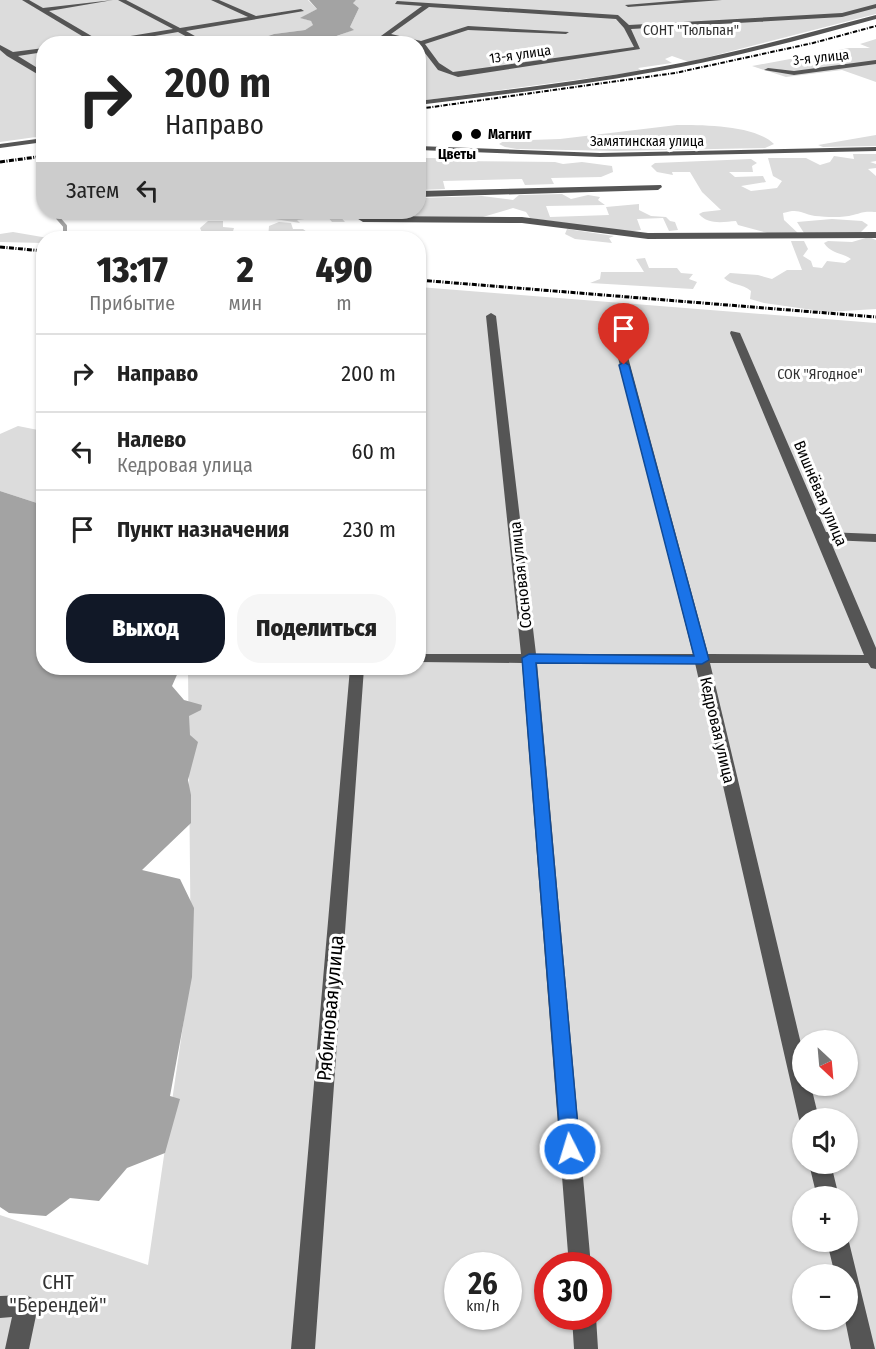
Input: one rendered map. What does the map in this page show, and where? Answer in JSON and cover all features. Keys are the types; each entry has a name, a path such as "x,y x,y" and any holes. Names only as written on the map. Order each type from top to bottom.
{"street":[{"path":"25,0 86,36"},
{"path":"43,10 110,0"},
{"path":"121,0 191,36"},
{"path":"214,0 267,22"},
{"path":"628,5 718,0"},
{"path":"869,0 876,6"},
{"path":"397,3 618,17 627,27 842,15 876,6"},
{"path":"384,35 428,5"},
{"path":"142,36 302,10"},
{"path":"426,102 669,67 804,37 876,17"},
{"name":"13-я улица","path":"426,50 441,71 447,75 509,68 638,48 627,27"},
{"name":"13-я улица","path":"426,41 468,28 566,32"},
{"name":"13-я улица","path":"384,35 389,36"},
{"path":"0,47 36,71"},
{"path":"0,57 36,51"},
{"name":"3-я улица","path":"768,70 794,73 876,62"},
{"path":"0,146 36,141"},
{"name":"Замятинская улица","path":"426,148 600,155 876,149"},
{"path":"426,194 658,187"},
{"path":"363,219 522,220 648,236 876,235"},
{"name":"Сосновая улица","path":"491,316 529,658 579,1252"},
{"name":"Вишнёвая улица","path":"735,333 875,662"},
{"name":"Кедровая улица","path":"619,342 702,660 806,1108"},
{"path":"821,536 876,538"},
{"path":"426,658 875,662"},
{"name":"Рябиновая улица","path":"303,1349 356,675"},
{"path":"0,1307 26,1306 17,1349"},
{"path":"858,1327 863,1349"},
{"path":"585,1330 586,1349"}],"green space":[{"path":"0,0 308,0 317,9 301,18 311,21 314,25 305,30 268,36 36,36 36,137 0,142"},
{"name":"СОНТ \"Тюльпан\"","path":"356,0 876,0 876,14 689,62 672,56 665,59 672,63 638,68 642,71 426,100 426,36 337,36 353,30 350,27 359,8 352,2"},
{"path":"876,39 876,82 842,70 786,77 752,66 849,48 870,48 860,44"},
{"path":"677,125 728,127 754,133 774,144 765,148 616,151 517,149 499,144 504,141 560,139"},
{"path":"876,135 876,146 823,147 818,145"},
{"path":"853,154 876,154 876,161 870,162 876,164 876,168 868,169 876,176 876,212 834,217 815,216 796,211 783,213 784,220 799,234 771,234 738,225 736,221 707,220 699,214 721,210 702,192 690,172 672,172 673,175 657,172 651,166 655,163 751,159 757,163 752,166 753,172 729,172 735,177 763,176 766,182 741,186 751,191 777,188 782,181 773,176 768,158 806,158 820,165 830,162 834,156 854,159"},
{"path":"426,158 442,158 448,161 563,164 582,162 612,166 613,172 601,177 551,178 554,184 525,185 522,179 443,181 445,189 426,190"},
{"path":"562,194 571,199 588,195 600,197 598,200 605,205 546,206 550,217 609,215 606,207 639,204 639,210 651,216 666,217 675,222 678,230 669,231 663,218 637,219 641,230 627,232 530,218 526,212 513,208 476,219 426,218 426,198 482,196 513,200 519,195"},
{"path":"275,219 304,219 297,220 300,223"},
{"path":"330,219 342,219 345,222 332,222"},
{"path":"832,219 862,221 868,225 860,233 804,233 797,222"},
{"path":"208,221 223,221 223,227 234,228 233,231 201,231 200,228"},
{"path":"279,222 291,223 293,229 306,231 269,231 269,226"},
{"path":"567,229 614,236 609,238 612,243 575,239 565,234"},
{"path":"13,232 36,236 36,243 0,242 0,234"},
{"path":"869,237 876,240 876,309 827,312 764,303 750,299 751,291 724,278 730,273 758,275 772,279 787,270 802,270 791,241 804,241 808,249 803,256 811,261 813,267 822,268 827,261 845,263 851,259 833,251 824,243 828,241 852,242"},
{"path":"645,258 649,268 677,268 681,273 693,274 689,279 697,282 693,289 590,283 600,279 601,272 644,272 636,259"},
{"path":"426,288 876,323 876,1349 0,1349 0,1215 148,1265 191,971 188,675 426,675"},
{"path":"18,426 36,430 36,503 0,491 0,434"}],"shaded area":[{"path":"309,0 356,0 353,3 359,8 350,27 354,30 336,36 268,36 305,30 313,25 311,21 300,18 317,9"},
{"path":"0,491 36,503 36,675 177,675 172,686 184,700 202,705 201,710 189,716 190,735 198,742 188,780 191,795 191,823 142,870 180,879 194,908 192,977 170,1096 180,1099 165,1153 127,1168 99,1201 70,1198 46,1216 9,1213 0,1207"}],"waterway":[{"path":"59,219 65,226 65,231"}],"railway":[{"path":"426,108 675,73 813,43 876,26"},
{"path":"0,162 36,157"},
{"path":"0,247 36,250"},
{"path":"426,281 876,317"}],"place":[{"name":"Магнит","path":"476,134"},
{"name":"Цветы","path":"457,136"}],"route":[{"path":"570,1149 529,658 702,660 624,365"}],"park label":[{"name":"СОК \"Ягодное\"","path":"820,374"},
{"name":"СНТ \"Берендей\"","path":"58,1294"}]}
